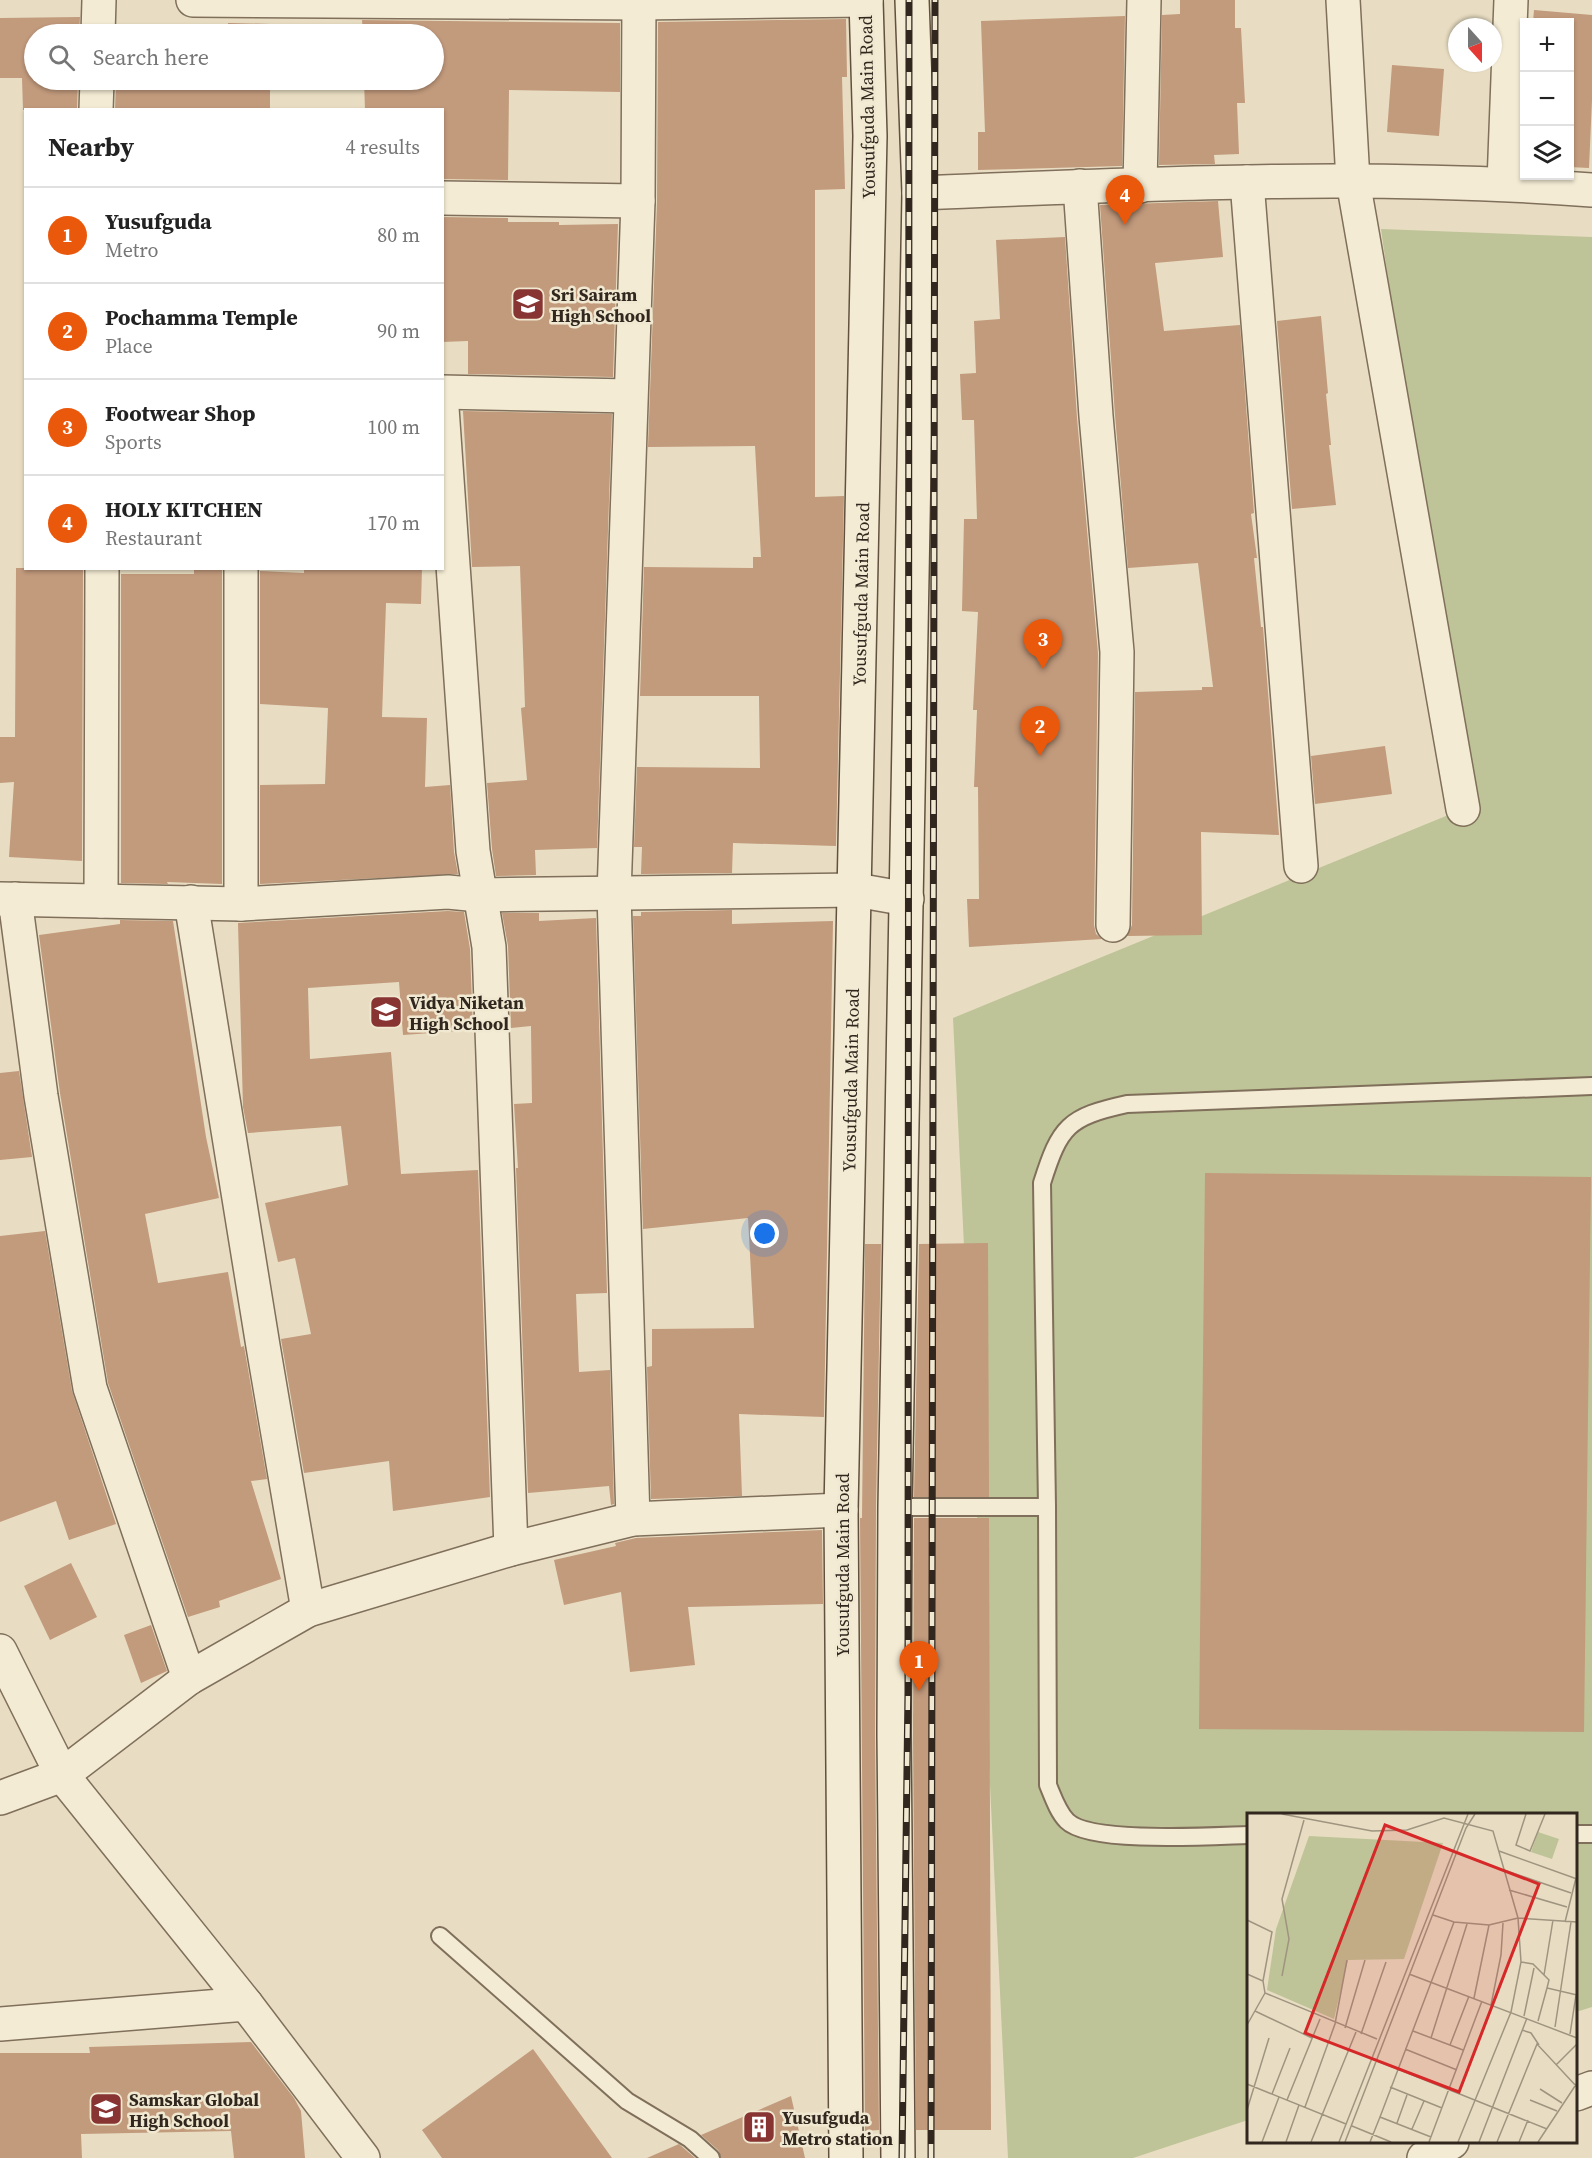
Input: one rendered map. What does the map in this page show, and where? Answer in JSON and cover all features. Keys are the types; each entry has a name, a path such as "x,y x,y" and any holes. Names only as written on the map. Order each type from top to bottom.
{"street":[{"path":"98,24 99,0"},
{"path":"193,0 639,2 866,0"},
{"name":"Yousufguda Main Road","path":"846,2158 842,1510 870,136 866,0"},
{"path":"898,2158 894,1745 895,1507 919,193 912,0"},
{"path":"1140,186 1144,0"},
{"path":"1343,0 1353,181 1463,809"},
{"path":"1504,183 1511,0"},
{"path":"633,1519 614,894 638,201 639,2"},
{"path":"96,108 97,90"},
{"path":"919,193 1080,186 1353,181 1504,183 1592,190"},
{"path":"1246,182 1301,866"},
{"path":"1080,186 1096,416 1117,652 1113,926"},
{"path":"444,198 638,201"},
{"path":"444,392 630,396"},
{"path":"444,437 473,851 489,947 511,1549"},
{"path":"101,901 102,570"},
{"path":"241,570 241,904"},
{"path":"189,1678 90,1388 8,899 241,904 448,892 479,895 856,890 907,899"},
{"path":"191,902 308,1610"},
{"path":"0,1798 62,1775 189,1678 308,1610 511,1549 633,1519 842,1510"},
{"path":"0,1651 62,1775 246,2004 363,2158"},
{"path":"0,2024 246,2004"},
{"path":"1577,2093 1592,2088"},
{"path":"1424,2158 1450,2143"}],"lane":[{"path":"1247,1835 1111,1836 1084,1831 1067,1822 1055,1803 1048,1785 1042,1183 1052,1151 1068,1126 1094,1112 1127,1104 1592,1086"},
{"path":"895,1507 1047,1507"},
{"path":"1577,1834 1592,1833"},
{"path":"440,1936 627,2101 690,2139 711,2158"}],"green space":[{"path":"1381,229 1592,237 1592,2007 1577,2012 1577,1813 1247,1813 1247,2120 1133,2158 1008,2158 953,1018 1463,809"}],"building":[{"path":"1180,0 1235,0 1235,28 1241,28 1245,103 1237,103 1239,154 1214,155 1215,164 1159,165 1162,15 1180,14"},
{"path":"1534,10 1592,15 1589,168 1574,167 1574,18 1533,18"},
{"path":"1125,16 1122,166 978,170 978,132 985,132 981,21"},
{"path":"80,17 80,24 24,24 24,90 78,90 77,108 24,108 23,110 22,78 0,78 0,18"},
{"path":"846,19 847,77 842,77 845,189 815,190 815,497 844,496 836,846 733,843 732,873 641,874 642,847 634,847 637,767 760,768 759,696 640,696 644,567 753,568 753,557 761,557 755,446 648,447 657,202 658,22"},
{"path":"362,20 620,23 620,92 509,90 508,180 444,179 444,108 365,108 364,90 444,90 444,24 362,24"},
{"path":"1392,65 1444,69 1439,136 1387,132"},
{"path":"116,90 270,90 270,108 115,108"},
{"path":"1218,201 1223,257 1155,263 1164,331 1240,325 1254,513 1251,514 1257,558 1254,558 1261,627 1263,627 1279,835 1201,832 1202,935 1127,936 1132,925 1135,692 1202,690 1202,687 1213,687 1198,563 1128,568 1100,205"},
{"path":"444,217 508,218 508,222 559,222 559,225 618,224 613,377 468,374 468,341 444,342"},
{"path":"1065,237 1077,418 1098,653 1094,925 1096,934 1102,939 969,947 967,899 979,899 978,787 974,787 977,710 973,710 978,612 962,611 964,519 977,519 974,420 962,420 960,374 976,373 974,321 1000,319 996,240"},
{"path":"1321,316 1328,393 1326,394 1331,445 1329,445 1336,505 1292,509 1277,321"},
{"path":"463,411 612,414 597,848 535,850 536,875 496,876 487,783 527,780 521,708 525,707 520,566 472,567"},
{"path":"16,568 83,570 82,861 9,857 14,782 0,783 0,737 15,737"},
{"path":"194,570 222,570 222,884 121,883 121,574 194,574"},
{"path":"304,570 422,570 421,604 386,603 382,717 427,718 425,787 450,785 454,852 458,874 260,884 260,785 325,784 328,708 260,704 260,571 304,573"},
{"path":"1385,746 1392,794 1315,804 1311,756"},
{"path":"732,910 732,924 833,921 824,1417 739,1414 742,1496 651,1499 647,1367 652,1366 652,1329 754,1328 748,1218 643,1229 633,916 641,916 641,912"},
{"path":"464,912 470,949 473,1030 403,1035 399,982 308,988 310,1059 391,1052 401,1174 478,1170 490,1497 393,1511 389,1461 304,1473 281,1339 311,1334 295,1258 278,1262 265,1203 348,1185 341,1126 248,1133 243,1107 238,923"},
{"path":"502,913 539,913 539,921 596,918 607,1293 576,1294 579,1372 610,1370 614,1504 611,1505 609,1486 528,1493 514,1104 532,1103 531,1026 511,1028 508,946"},
{"path":"120,920 173,921 206,1137 219,1198 145,1214 158,1283 228,1272 241,1347 244,1346 267,1479 251,1481 281,1579 219,1601 220,1607 188,1617 108,1383 60,1093 39,935 120,924"},
{"path":"19,1071 32,1157 0,1160 0,1073"},
{"path":"1205,1173 1591,1177 1584,1732 1199,1729"},
{"path":"45,1231 72,1391 116,1524 69,1540 56,1501 0,1522 0,1236"},
{"path":"988,1243 989,1497 914,1497 919,1244"},
{"path":"865,1244 881,1244 875,1733 879,2130 865,2131 860,1518 862,1518"},
{"path":"914,1518 989,1518 991,2130 916,2130"},
{"path":"822,1530 823,1604 688,1607 695,1665 630,1672 621,1592 564,1605 554,1560 616,1546 615,1543 636,1538"},
{"path":"71,1563 97,1617 50,1640 24,1586"},
{"path":"151,1625 167,1671 141,1683 124,1635"},
{"path":"251,2042 294,2098 301,2111 305,2158 234,2158 231,2131 81,2134 82,2158 0,2158 0,2053 90,2053 89,2047"},
{"path":"533,2049 612,2158 442,2158 422,2130"},
{"name":"Yusufguda Metro station","path":"791,2096 805,2158 721,2158 718,2150 701,2135"},
{"path":"679,2144 695,2158 647,2158"}],"railway":[{"path":"902,2158 908,1692 909,0"},
{"path":"931,2158 935,0"}],"place":[{"name":"HOLY KITCHEN","path":"1125,225"},
{"name":"Sri Sairam High School","path":"528,304"},
{"name":"Footwear Shop","path":"1043,669"},
{"name":"Pochamma Temple","path":"1040,756"},
{"name":"Vidya Niketan High School","path":"386,1012"},
{"name":"Yusufguda","path":"919,1691"},
{"name":"Samskar Global High School","path":"106,2109"},
{"name":"Yusufguda Metro station","path":"759,2127"}]}
